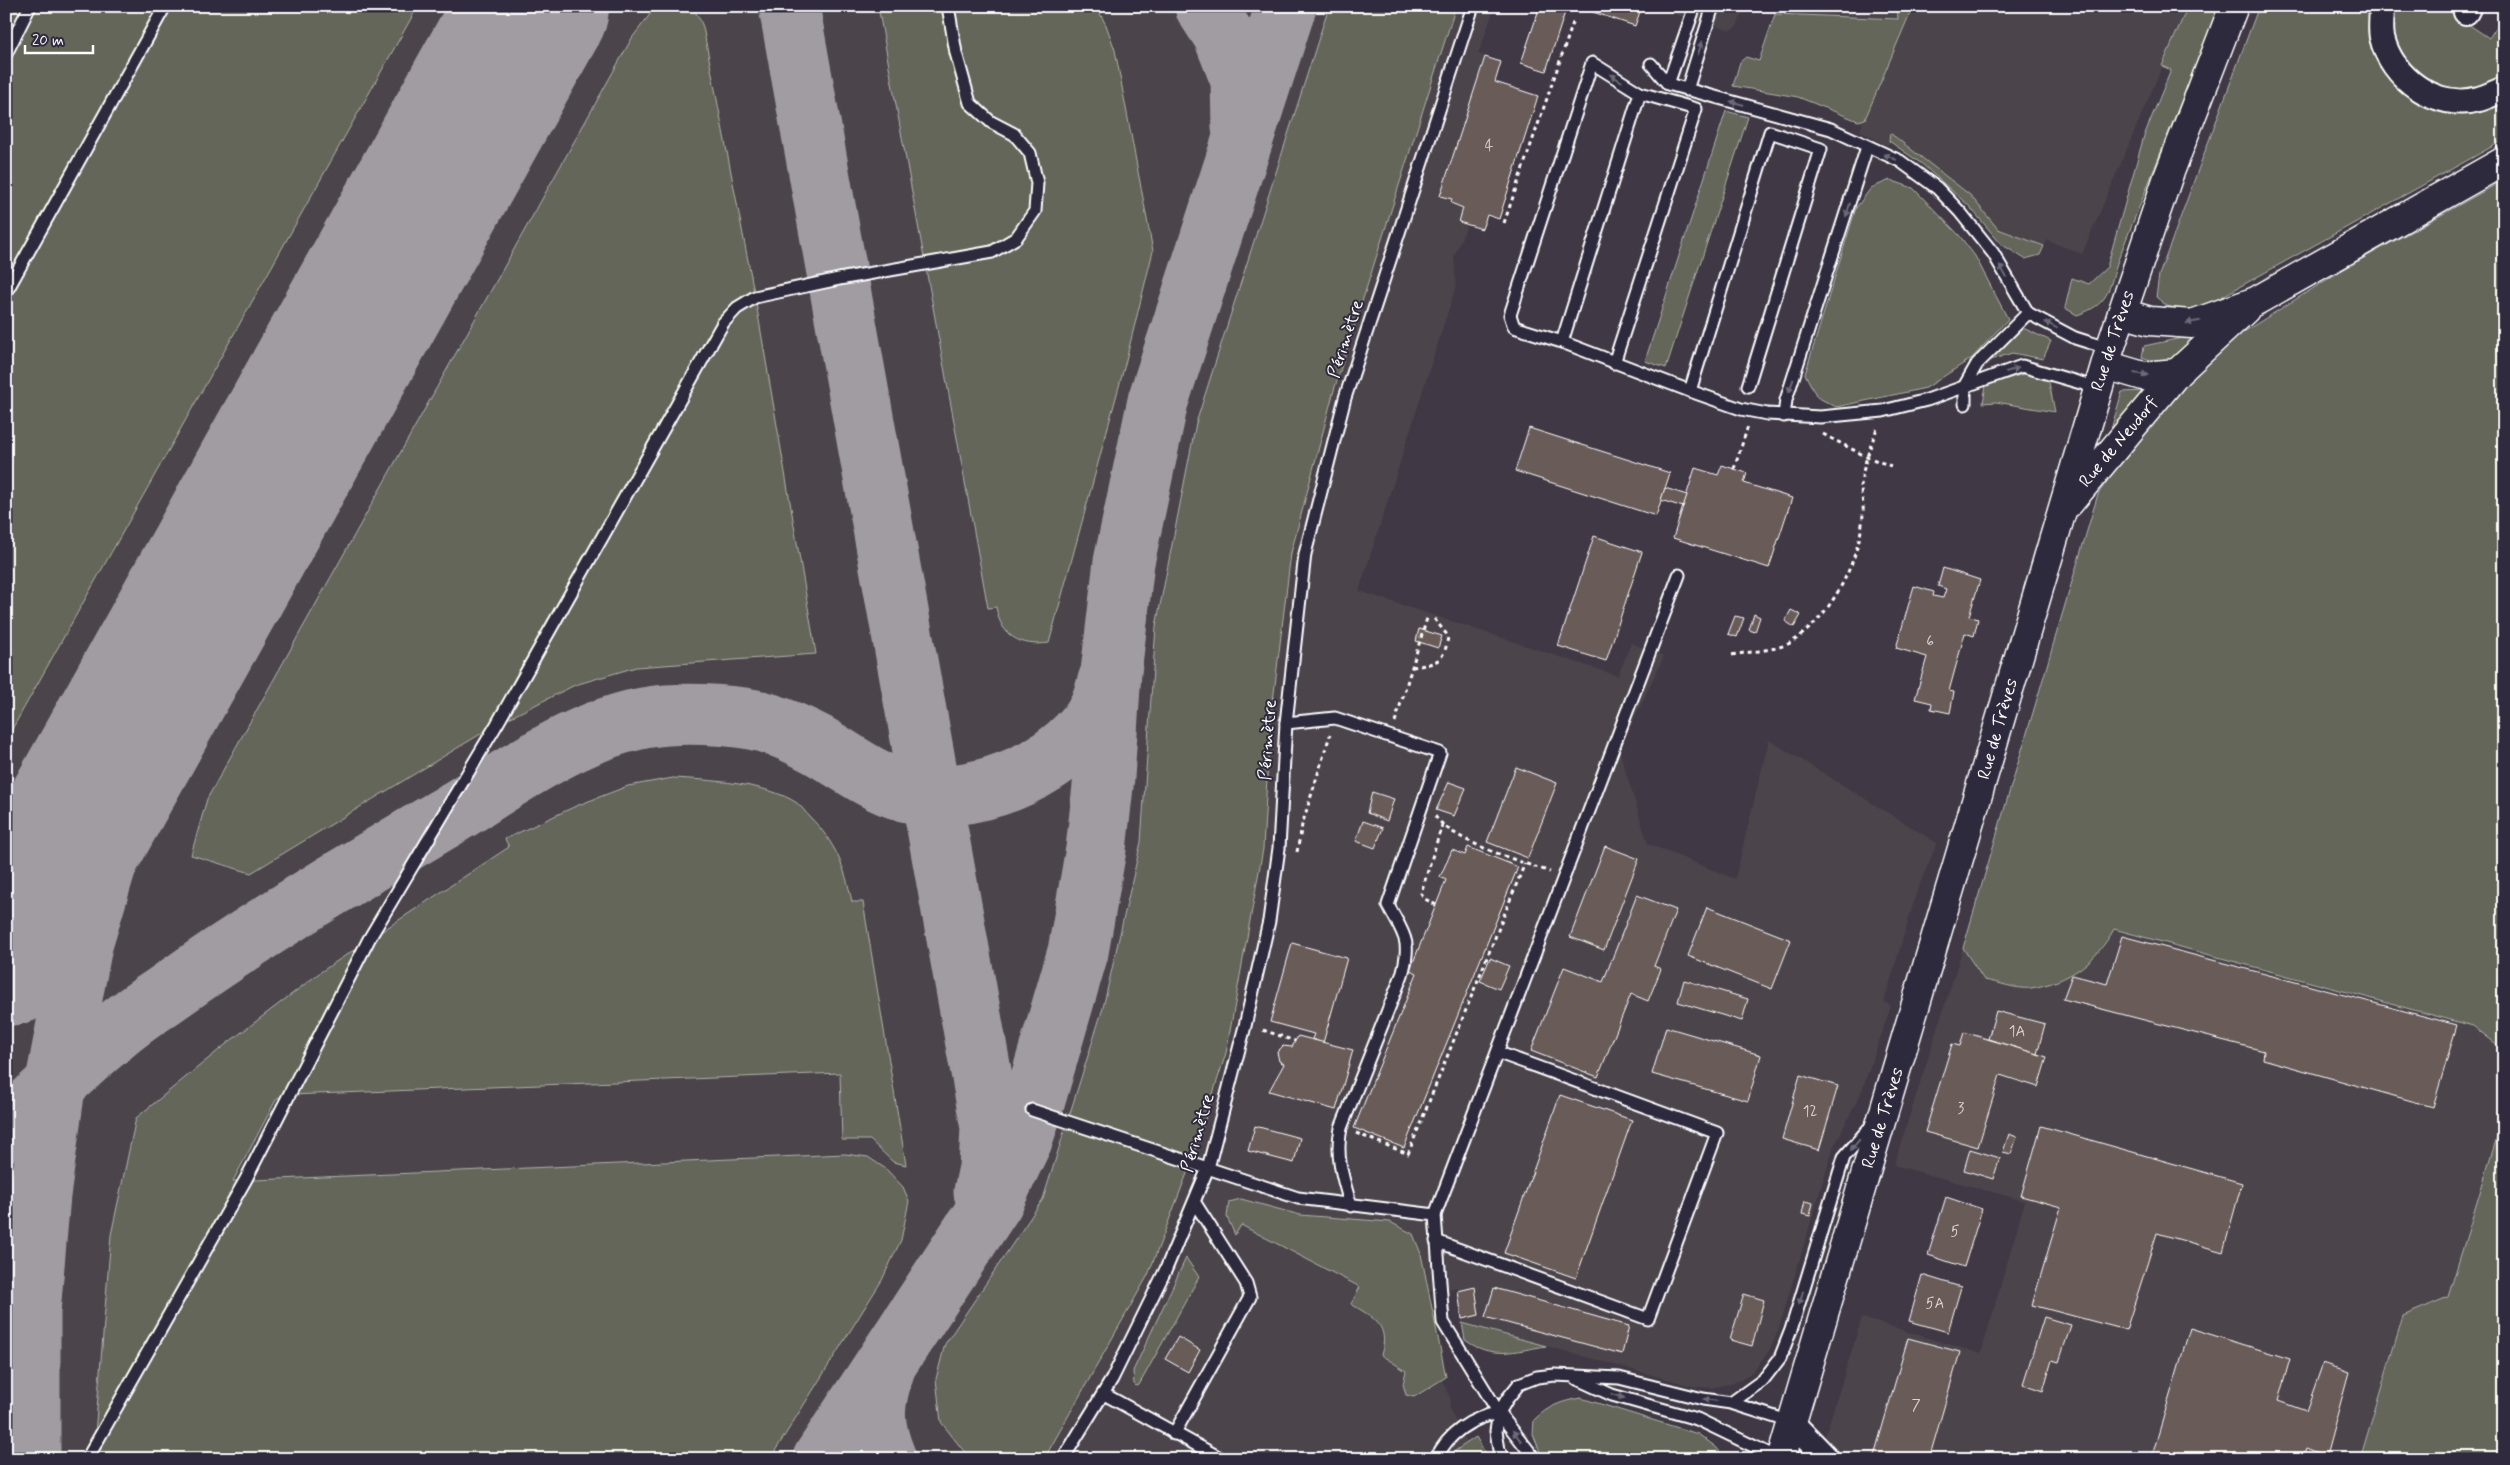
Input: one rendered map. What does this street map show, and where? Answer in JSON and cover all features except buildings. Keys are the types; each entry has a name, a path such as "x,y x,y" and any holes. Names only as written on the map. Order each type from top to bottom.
{"main road":[{"name":"Rue de Trèves","path":"1780,1459 2105,367 2168,177 2234,6"},
{"path":"2122,313 2150,321 2192,324 2256,301 2501,162"},
{"name":"Rue de Neudorf","path":"2062,512 2177,373 2256,301"},
{"name":"Rue de Neudorf","path":"2105,367 2143,376 2177,373"}],"street":[{"path":"2382,6 2382,37 2394,66 2417,88 2446,100 2478,100 2504,89"},
{"path":"1791,1422 1827,1459"}],"lane":[{"path":"6,54 30,6"},
{"path":"6,292 166,6"},
{"path":"86,1459 246,1179 369,939 497,724 723,323 737,308 755,297 839,279 992,252 1016,238 1036,211 1037,183 1030,153 1014,134 991,122 970,103 956,53 948,6"},
{"name":"Périmètre","path":"1063,1459 1104,1394 1166,1270 1208,1168 1245,1026 1269,921 1279,848 1286,723 1305,554 1345,398 1474,6"},
{"path":"1668,84 1694,6"},
{"path":"1686,90 1713,6"},
{"path":"1614,363 1696,109 1640,93 1592,63 1510,315 1514,327 1562,342 1614,363 1690,391 1753,411 1784,416 1820,417 1883,411 1927,400 2022,366 2105,367"},
{"path":"1651,64 1668,84 1831,129 1900,162 1936,188 1960,212 1993,254 2028,313 2075,338 2105,367"},
{"path":"1562,342 1640,93"},
{"path":"1690,391 1770,132 1821,149 1748,386"},
{"path":"1784,416 1786,400 1867,147"},
{"path":"1965,404 1965,385 1977,364 2028,313"},
{"path":"1535,1459 1499,1413 1443,1322 1435,1215 1499,1053 1679,575"},
{"path":"1286,723 1335,718 1440,753 1388,905 1406,940 1407,956 1402,976 1341,1128 1337,1145 1339,1163 1351,1206"},
{"path":"1436,1241 1648,1319 1717,1133 1499,1053"},
{"path":"1731,1403 1763,1380 1780,1358 1792,1330 1844,1157 1886,1108"},
{"path":"1032,1110 1298,1198 1435,1215"},
{"path":"1174,1434 1250,1297 1246,1283 1195,1203"},
{"path":"1504,1459 1499,1450 1496,1431 1499,1413 1506,1398 1519,1384 1537,1377 1555,1375 1619,1378 1703,1399 1731,1403 1791,1422"},
{"path":"1573,1377 1612,1395 1697,1419 1780,1459"},
{"path":"1104,1394 1222,1459"},
{"path":"1436,1459 1443,1446 1462,1426 1491,1414 1499,1413"}],"path":[{"path":"1504,223 1574,20"},
{"path":"1734,469 1753,411"},
{"path":"1732,655 1787,644 1818,620 1842,586 1860,536 1864,512 1861,487 1867,457 1883,411"},
{"path":"1834,439 1867,457 1891,466"},
{"path":"1394,727 1412,667 1430,616 1448,636 1446,648 1442,657 1431,665 1412,667"},
{"path":"1297,854 1302,825 1335,718"},
{"path":"1436,904 1425,899 1421,893 1442,825"},
{"path":"1452,831 1464,839 1564,877"},
{"path":"1350,1131 1408,1154 1524,863"},
{"path":"1265,1022 1262,1031 1295,1041"}],"shaded area":[{"path":"12,6 1495,6 1478,54 1501,62 1495,82 1538,96 1499,219 1487,215 1482,229 1467,225 1454,256 1456,286 1359,591 1618,676 1631,643 1664,656 1619,750 1648,844 1735,879 1769,740 1937,843 1917,891 1884,1002 1891,1006 1861,1093 1833,1148 1778,1331 1769,1351 1753,1371 1741,1380 1712,1388 1692,1386 1462,1323 1457,1288 1422,1291 1435,1375 1442,1380 1451,1400 1449,1408 1467,1443 1455,1451 1458,1459 6,1459 6,18"},
{"path":"1666,6 1745,6 1737,26 1730,30 1667,12"},
{"path":"1777,6 1897,6 1898,19 1775,14"},
{"path":"1913,6 2036,6 2044,12 2045,6 2188,6 2082,254 2047,240 2044,246 1998,229 1970,195 1891,133 1888,146 1860,131 1863,123 1858,121 1865,119"},
{"path":"2114,929 2473,1026 2504,1050 2504,1114 2448,1297 2403,1317 2360,1459 1827,1459 1820,1452 1862,1318 1981,1354 2025,1201 1894,1165 1963,948 1984,980 2103,949"}],"green space":[{"path":"6,6 418,6 6,740"},
{"path":"661,6 683,6 692,9 703,27 755,297 816,654 636,667 575,685 497,724 251,873 191,855 207,799 632,38 651,13"},
{"path":"878,6 1084,6 1091,13 1097,8 1106,25 1115,50 1153,251 1124,368 1049,643 1030,643 1014,638 1002,626 996,607 988,608"},
{"path":"1329,6 1456,6 1334,390 1291,553 1270,726 1263,849 1226,1053 1191,1163 1148,1275 1044,1459 970,1459 941,1422 936,1379 945,1344 1043,1199 1103,1008 1141,842 1156,626 1196,423"},
{"path":"1897,6 1913,6 1865,119 1858,121 1798,97 1733,86 1740,62 1746,57 1759,61 1775,14 1898,19"},
{"path":"2188,6 2219,6 2118,260 2106,295 2096,306 2077,315 2065,308 2072,278 2089,284 2107,267 2144,136 2171,70 2162,66"},
{"path":"2259,6 2441,6 2489,38 2504,16 2504,140 2194,312 2167,306 2156,297 2159,275"},
{"path":"1726,111 1748,117 1666,368 1645,361"},
{"path":"1890,133 1970,195 1998,229 2044,246 2040,255 2025,259 2001,244 1969,206 1922,164 1889,141"},
{"path":"1890,180 1913,188 1959,235 1975,256 2008,319 1972,358 1926,388 1836,407 1817,397 1805,374 1856,208 1871,188"},
{"path":"2504,180 2504,1050 2473,1026 2114,929 2107,941 2090,961 2080,969 2057,981 2026,988 1984,980 1963,948 2098,494 2156,411 2234,338 2344,269"},
{"path":"2023,328 2051,341 2043,359 2012,353 1991,360"},
{"path":"2205,333 2174,359 2162,364 2142,357 2144,346"},
{"path":"2027,373 2048,378 2055,412 1996,402 1983,403 1986,385"},
{"path":"2146,391 2107,443 2122,392"},
{"path":"673,778 737,784 785,796 801,806 826,836 842,866 852,902 863,902 906,1165 893,1162 870,1140 842,1140 840,1073 290,1095 277,1098 233,1181 845,1154 868,1157 886,1169 903,1187 909,1201 901,1240 882,1280 770,1459 93,1459 111,1235 136,1118 225,1045 322,971 509,847 505,839 576,806 628,786"},
{"path":"2504,1114 2504,1459 2360,1459 2403,1316 2448,1297"},
{"path":"1241,1199 1300,1215 1390,1222 1413,1234 1421,1254 1446,1377 1414,1397 1406,1395 1403,1384 1406,1371 1381,1355 1383,1345 1382,1329 1373,1318 1351,1304 1360,1287 1241,1225 1235,1235 1227,1217 1229,1202"},
{"path":"1186,1258 1199,1277 1139,1385 1136,1386 1134,1384 1133,1371"},
{"path":"1462,1323 1546,1346 1514,1352 1485,1350 1465,1340"},
{"path":"1581,1398 1698,1434 1716,1447 1726,1459 1543,1459 1533,1434 1534,1420 1556,1405"},
{"path":"1476,1437 1489,1459 1458,1459 1455,1451"}],"taxiway":[{"path":"789,6 991,1127 989,1168 984,1192"},
{"path":"1205,6 1223,34 1241,80 1242,127"},
{"path":"823,1459 993,1201 1022,1140 1032,1110 1078,952 1096,849 1104,777 1111,672 1124,562 1158,401 1286,6"},
{"path":"30,1459 30,1312 40,1195 55,1087 82,945 125,802 172,671 235,539"},
{"path":"6,1131 98,1045 143,1010 208,965 308,900 524,769 579,739 637,719 691,714 734,717 760,721 782,728 818,745 871,777 904,791 929,795 956,794 983,790 1009,781 1035,769 1058,754 1078,737 1094,717 1108,681"},
{"path":"885,1367 878,1392 875,1413 878,1434 886,1459"}],"runway":[{"path":"6,950 533,6"}]}
